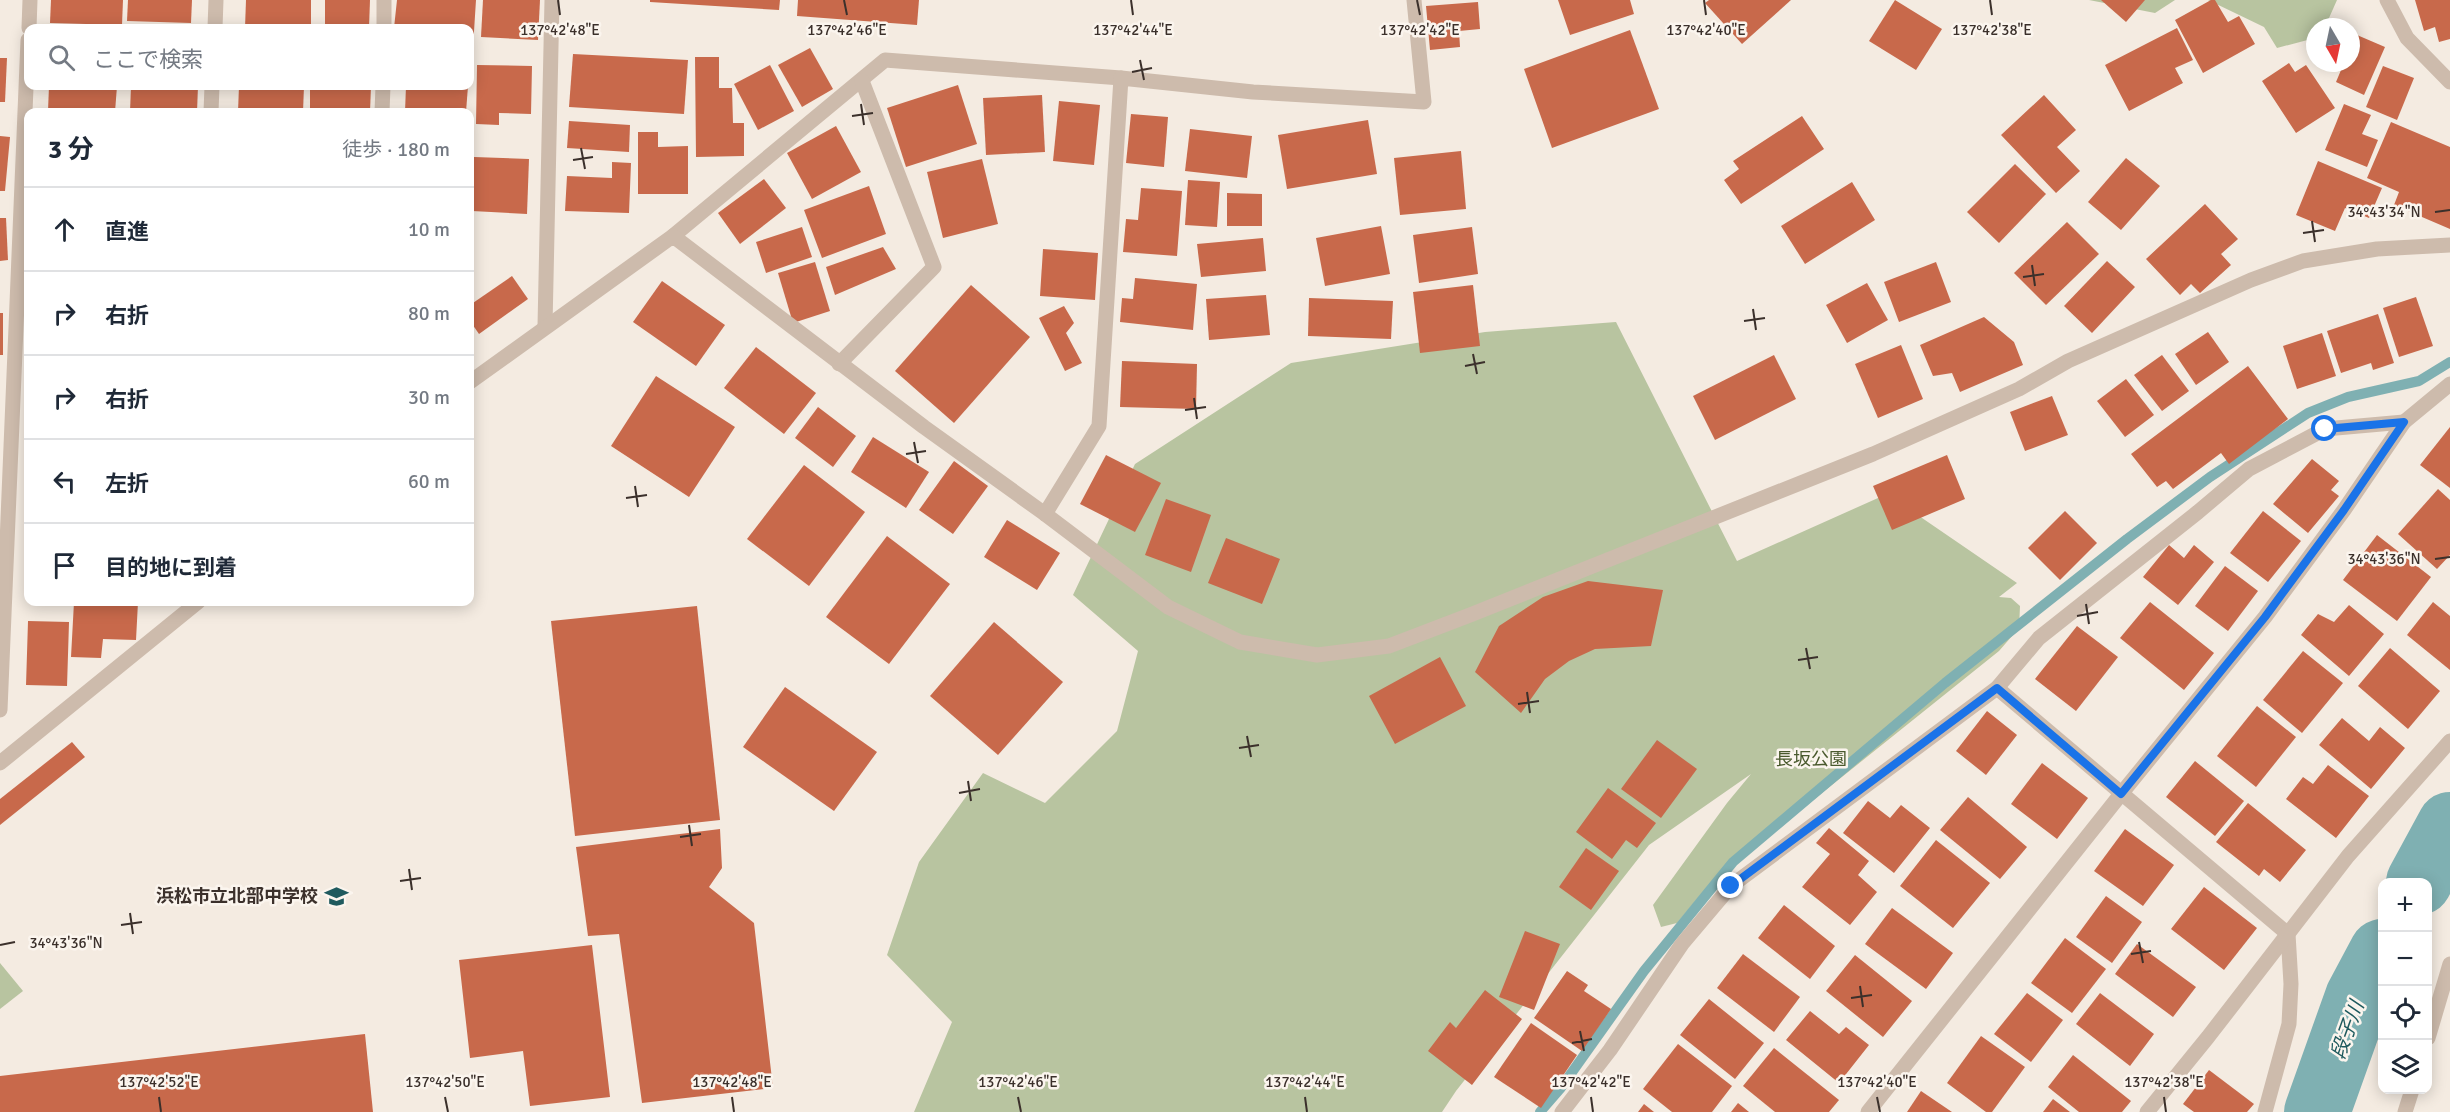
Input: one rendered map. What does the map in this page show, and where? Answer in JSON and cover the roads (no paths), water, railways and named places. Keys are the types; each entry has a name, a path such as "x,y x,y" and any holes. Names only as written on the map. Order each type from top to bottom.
{"street":[{"path":"29,24 30,0"},
{"path":"215,24 216,0"},
{"path":"384,0 384,24"},
{"path":"545,326 552,0"},
{"path":"474,379 673,236 885,60 1121,78 1253,92 1424,102 1414,0"},
{"path":"2387,0 2407,38 2450,82"},
{"path":"1045,514 1100,426 1121,78"},
{"path":"839,364 934,267 862,81"},
{"path":"25,108 26,90"},
{"path":"211,108 213,90"},
{"path":"382,108 383,90"},
{"path":"0,710 24,136"},
{"path":"673,236 839,364 1168,607 1240,642 1317,655 1389,645 1481,611 1873,454 2019,389 2068,361 2251,280 2303,261 2377,249 2450,245"},
{"path":"1868,1112 2265,617 2344,510 2404,422 2450,384"},
{"path":"1562,1112 1610,1050 1682,945 1731,886 1997,688 2039,638 2249,469 2325,429 2404,422"},
{"path":"0,763 189,606"},
{"path":"1997,688 2288,934 2291,984 2289,1024 2265,1112"},
{"path":"2147,1112 2348,856 2450,741"},
{"path":"2432,1022 2450,964"},
{"path":"2404,1112 2410,1094"}],"waterway":[{"path":"1540,1112 1560,1089 1644,971 1733,862 1945,683 2127,539 2210,477 2308,413 2348,397 2419,381 2450,362"},
{"name":"段子川","path":"2421,878 2450,825"},
{"name":"段子川","path":"2317,1112 2358,997 2378,960"}],"place":[{"name":"浜松市立北部中学校","path":"336,896"}],"park label":[{"name":"長坂公園","path":"1811,759"}]}
